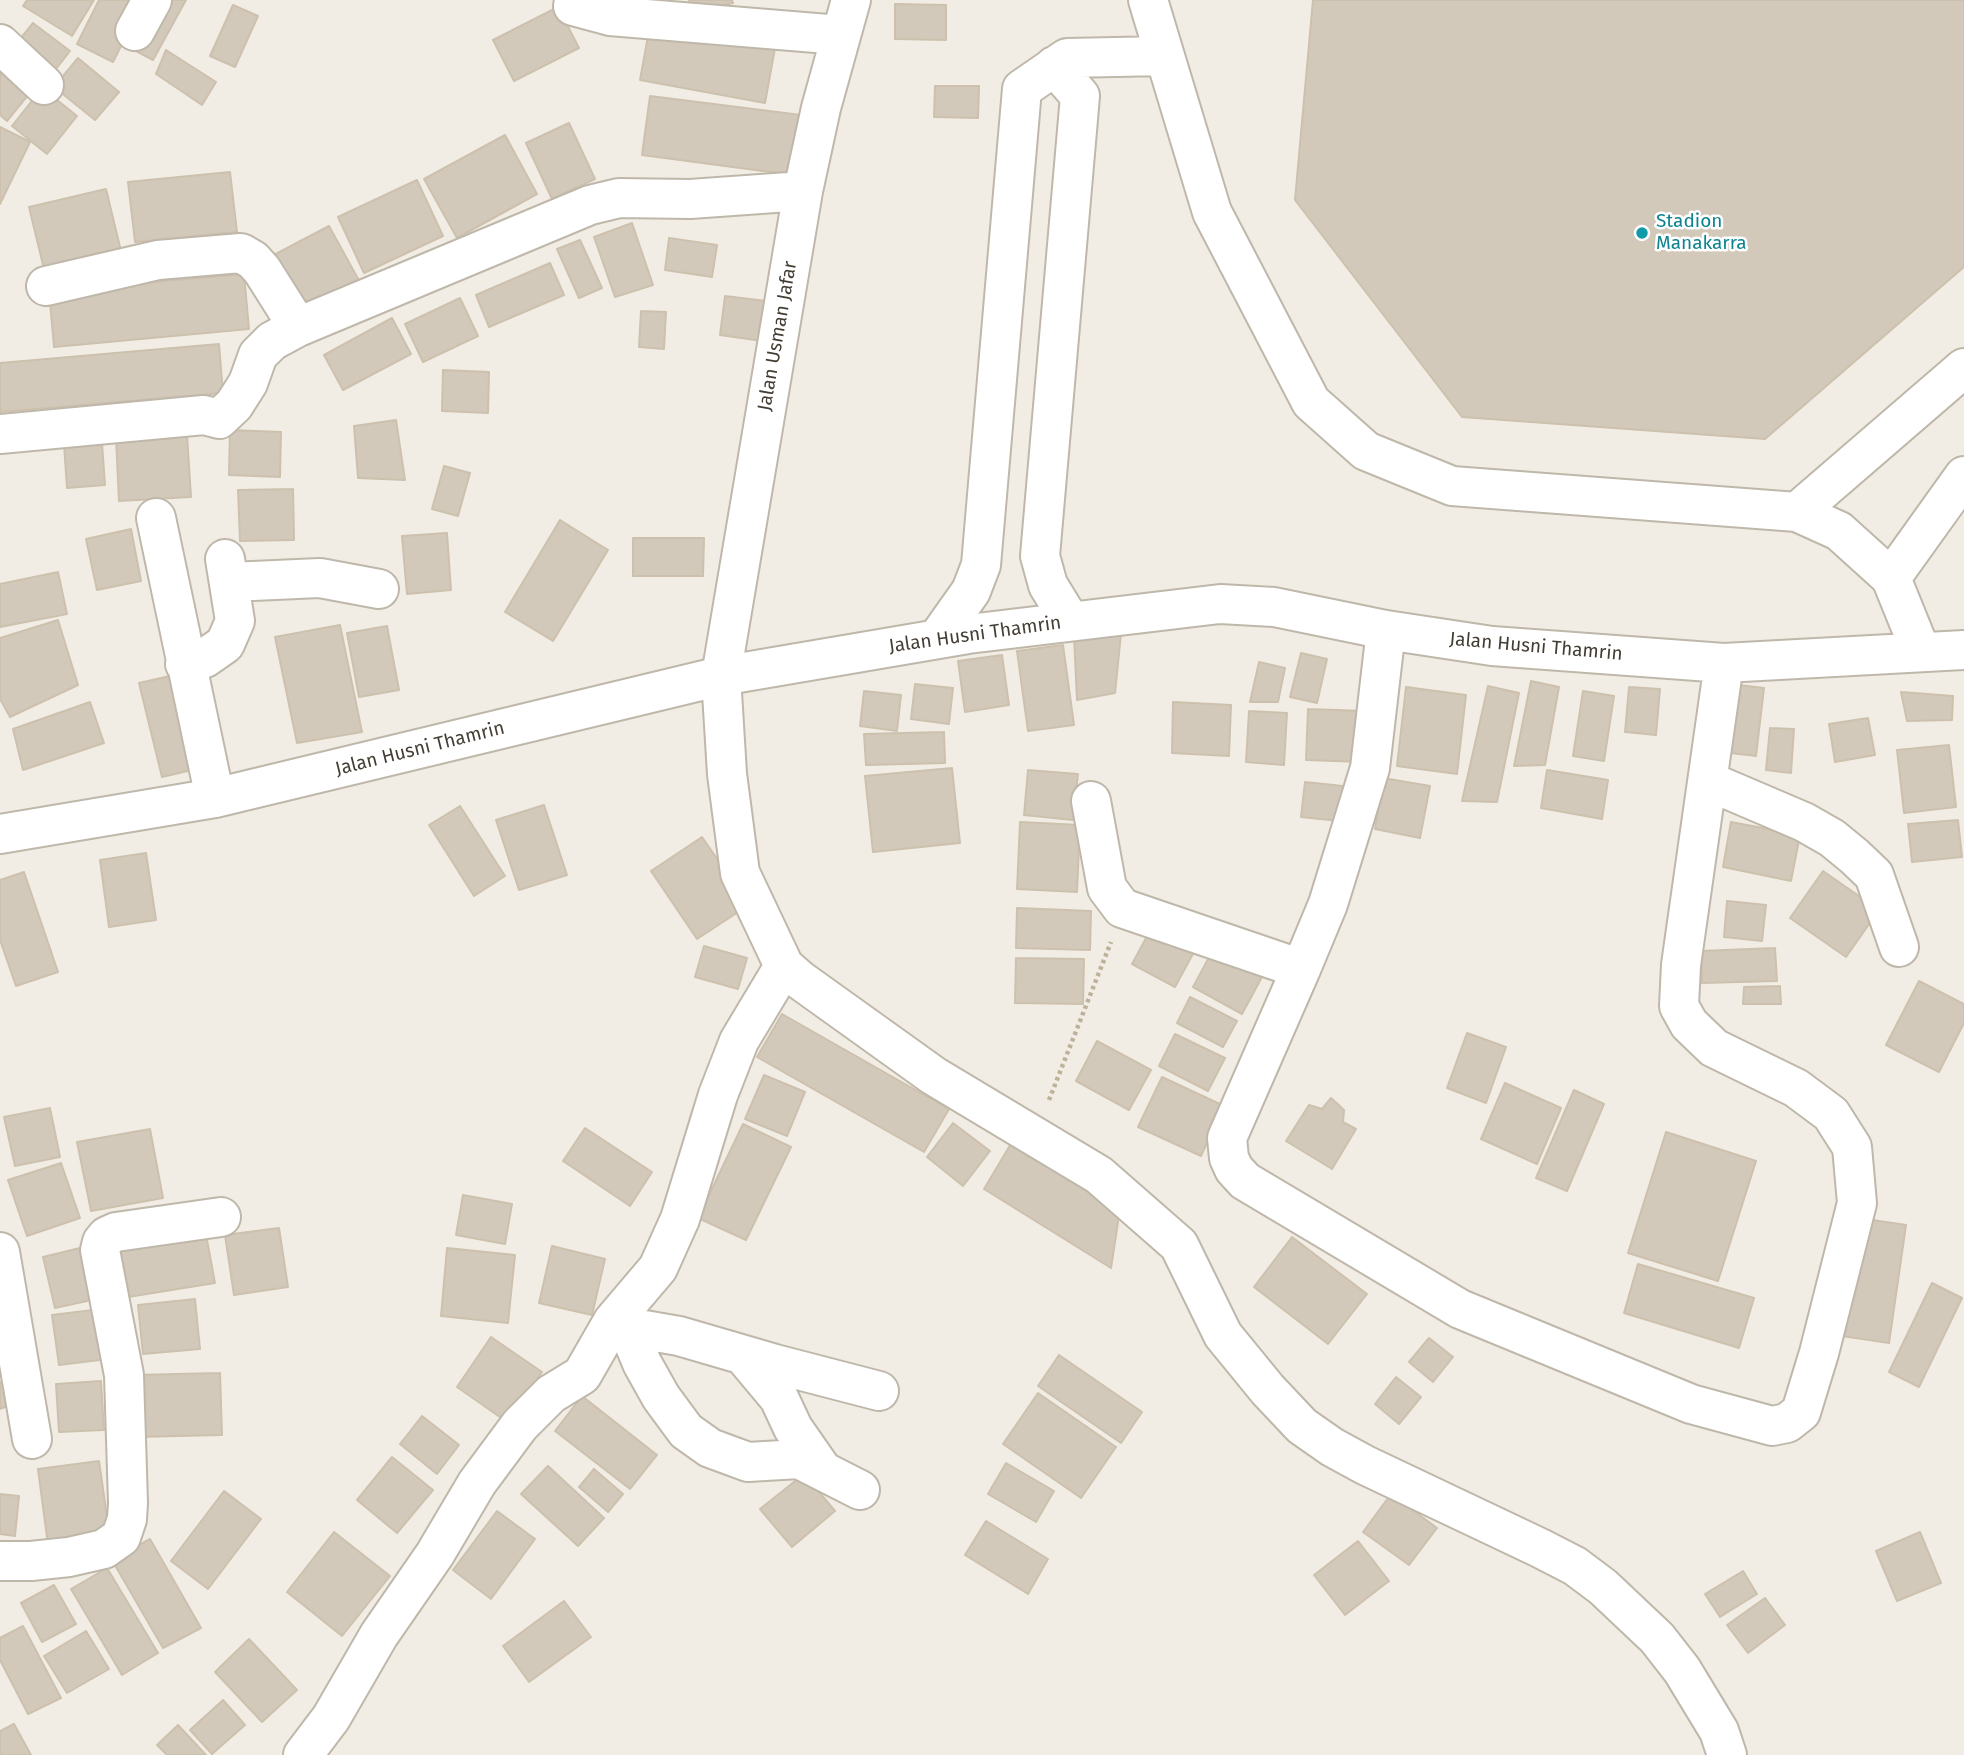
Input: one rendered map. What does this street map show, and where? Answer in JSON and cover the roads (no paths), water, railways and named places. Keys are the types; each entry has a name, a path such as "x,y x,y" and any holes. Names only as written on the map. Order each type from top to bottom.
{"street":[{"path":"1147,0 1212,212 1311,402 1366,451 1452,486 1797,512 1839,531 1891,578 1921,652"},
{"path":"573,6 610,16 845,18"},
{"name":"Jalan Usman Jafar","path":"784,965 740,873 727,774 721,676 803,191 845,18"},
{"path":"0,44 44,85"},
{"path":"937,639 971,590 981,565 1022,89 1067,58 1164,55"},
{"path":"1054,66 1080,96 1040,556 1048,585 1070,621"},
{"path":"0,434 204,415 219,419 234,405 248,383 258,355 272,341 298,327 590,205 619,198 690,199 803,191"},
{"path":"46,286 158,260 241,253 253,260 262,270 298,327"},
{"path":"1797,512 1963,371"},
{"path":"1891,578 1964,476"},
{"path":"156,518 215,799"},
{"path":"185,664 205,657 225,644 235,621 228,570 320,578 379,589"},
{"name":"Jalan Husni Thamrin","path":"0,834 215,799 721,676 937,639 1220,604 1274,607 1386,630 1492,646 1724,663 1964,650"},
{"path":"1386,630 1370,768 1328,904 1227,1138 1229,1158 1234,1169 1245,1181 1460,1309 1691,1404 1772,1426 1787,1423 1801,1412 1819,1353 1857,1203 1852,1147 1831,1114 1796,1088 1714,1048 1689,1024 1679,1006 1681,965 1724,663"},
{"path":"1708,781 1804,822 1832,838 1854,856 1874,875 1899,947"},
{"path":"1091,802 1107,888 1122,908 1301,969"},
{"path":"303,1755 331,1718 379,1635 435,1554 477,1483 535,1409 551,1394 582,1375 658,1268 680,1219 718,1095 739,1041 784,965 800,980 934,1076 1099,1175 1179,1245 1223,1335 1302,1426 1364,1465 1575,1566 1603,1587 1657,1638 1682,1670 1719,1731 1727,1755"},
{"path":"0,1561 69,1557 104,1549 121,1537 127,1519 128,1503 124,1374 100,1250 102,1242 107,1236 117,1232 221,1217"},
{"path":"0,1252 32,1438"},
{"path":"620,1324 679,1336 879,1391"},
{"path":"620,1324 654,1386 686,1432 710,1448 748,1462 799,1459 860,1490"},
{"path":"743,1355 779,1398 793,1428 822,1471"}],"place":[{"name":"Stadion Manakarra","path":"1642,233"}]}
